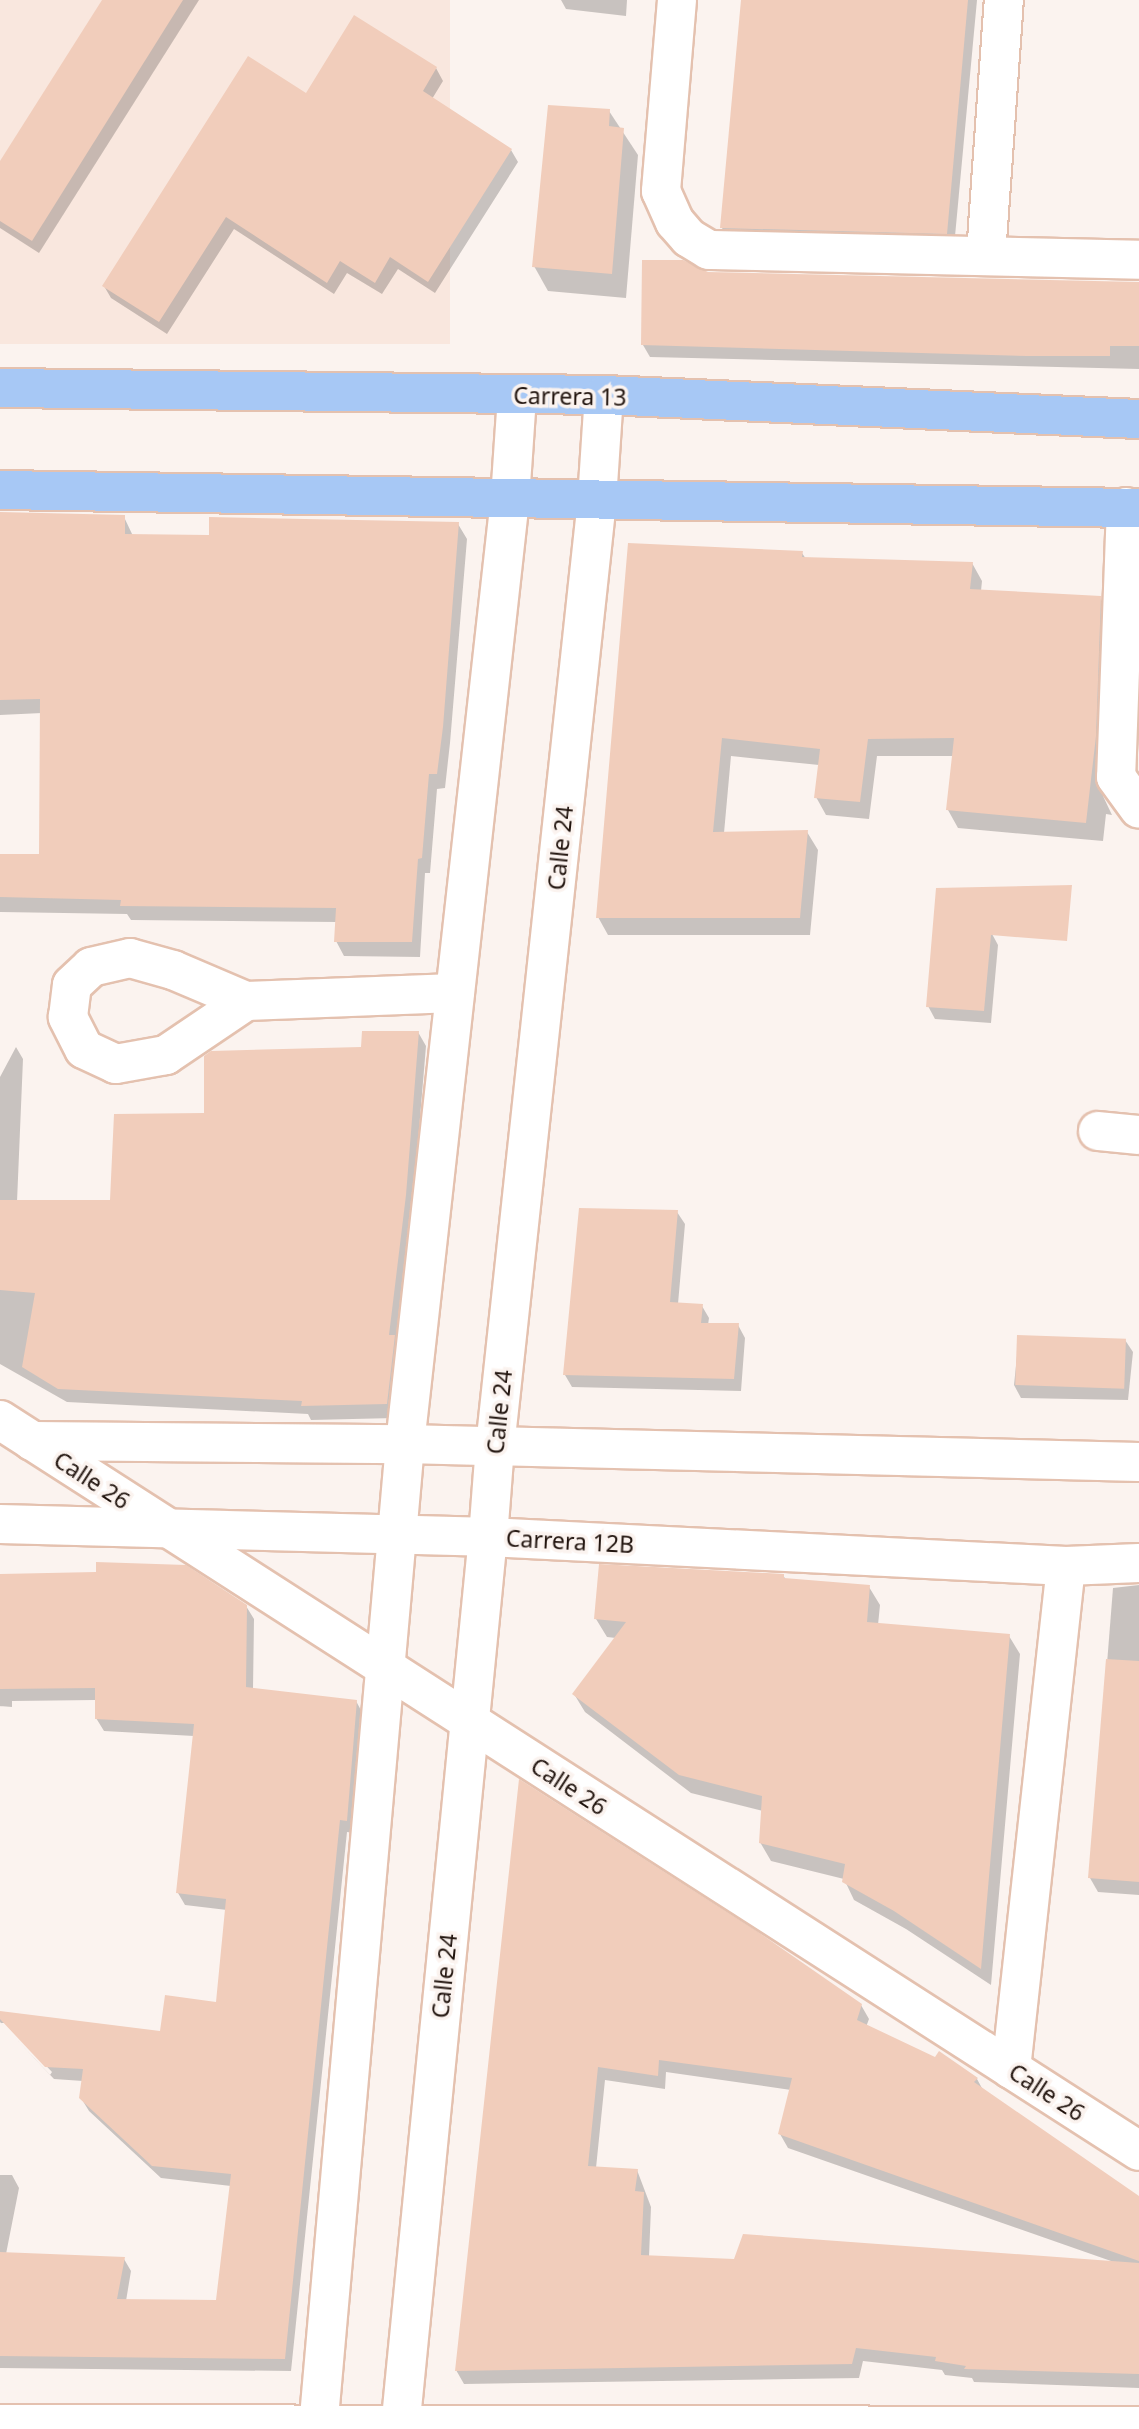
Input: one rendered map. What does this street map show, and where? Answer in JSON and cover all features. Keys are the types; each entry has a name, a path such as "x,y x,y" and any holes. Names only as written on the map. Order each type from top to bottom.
{"main road":[{"name":"Carrera 13","path":"0,388 604,395 1139,419"},
{"path":"0,490 1133,507"}],"street":[{"path":"677,0 661,191 674,222 690,238 709,250 1139,260"},
{"path":"986,255 1004,0"},
{"path":"318,2427 405,1444 510,499 517,395"},
{"name":"Calle 24","path":"400,2427 495,1447 597,500 604,395"},
{"path":"1133,507 1116,777 1139,808"},
{"path":"246,1001 455,993"},
{"path":"1098,1131 1139,1135"},
{"name":"Calle 26","path":"0,1420 16,1440 165,1527 1139,2151"},
{"path":"16,1440 405,1444 1139,1462"},
{"name":"Carrera 12B","path":"0,1524 488,1537 1066,1566 1139,1563"},
{"path":"1011,2069 1066,1566"},
{"path":"0,2424 318,2427 1139,2426"}],"shaded area":[{"path":"0,0 450,0 450,344 0,344"}],"building":[{"path":"102,0 183,0 32,241 0,221 0,161"},
{"path":"741,0 968,0 947,234 720,228"},
{"path":"354,15 437,67 423,91 512,149 428,282 390,257 375,283 340,261 327,283 226,217 159,322 102,286 248,56 306,93"},
{"path":"548,105 610,109 609,126 624,128 612,274 532,267"},
{"path":"642,260 683,260 708,272 1139,282 1139,346 1110,346 1110,356 1027,356 641,345"},
{"path":"0,512 125,515 125,534 209,535 209,517 459,522 443,727 437,774 429,774 422,858 418,859 412,942 334,942 336,908 120,906 121,900 0,897 0,854 39,854 40,699 0,700"},
{"path":"628,543 803,551 802,557 973,562 970,589 1101,596 1096,736 1086,823 946,810 954,738 868,739 860,802 814,798 820,749 722,738 713,832 808,830 800,918 596,918"},
{"path":"1072,885 1067,941 991,935 984,1011 926,1007 936,888"},
{"path":"362,1031 419,1031 406,1195 389,1335 395,1335 387,1404 301,1406 302,1401 58,1389 22,1367 35,1293 0,1290 0,1200 110,1200 114,1114 204,1113 204,1056 211,1051 361,1047"},
{"path":"579,1208 678,1210 670,1302 703,1304 701,1323 739,1323 734,1379 563,1375"},
{"path":"1017,1335 1126,1339 1124,1389 1015,1385"},
{"path":"96,1562 186,1565 247,1605 246,1687 357,1700 347,1821 340,1820 285,2359 0,2356 0,2252 125,2257 117,2299 216,2300 231,2174 152,2166 79,2098 83,2069 45,2067 0,2019 0,2011 160,2031 165,1995 216,2002 226,1899 176,1893 194,1724 95,1719 95,1688 0,1689 0,1574 96,1572"},
{"path":"599,1564 784,1574 784,1578 870,1585 867,1622 1010,1634 981,1969 894,1911 842,1882 845,1864 759,1843 762,1796 679,1775 572,1694 626,1622 594,1619"},
{"path":"1106,1659 1139,1661 1139,1882 1088,1878"},
{"path":"519,1779 758,1932 862,2004 857,2020 935,2057 939,2051 978,2078 974,2082 1139,2196 1139,2261 778,2134 792,2078 659,2060 658,2076 598,2067 588,2166 638,2169 635,2191 644,2192 641,2255 734,2259 743,2234 1139,2263 1139,2374 964,2369 966,2366 935,2361 936,2357 856,2348 852,2364 455,2371"}]}
